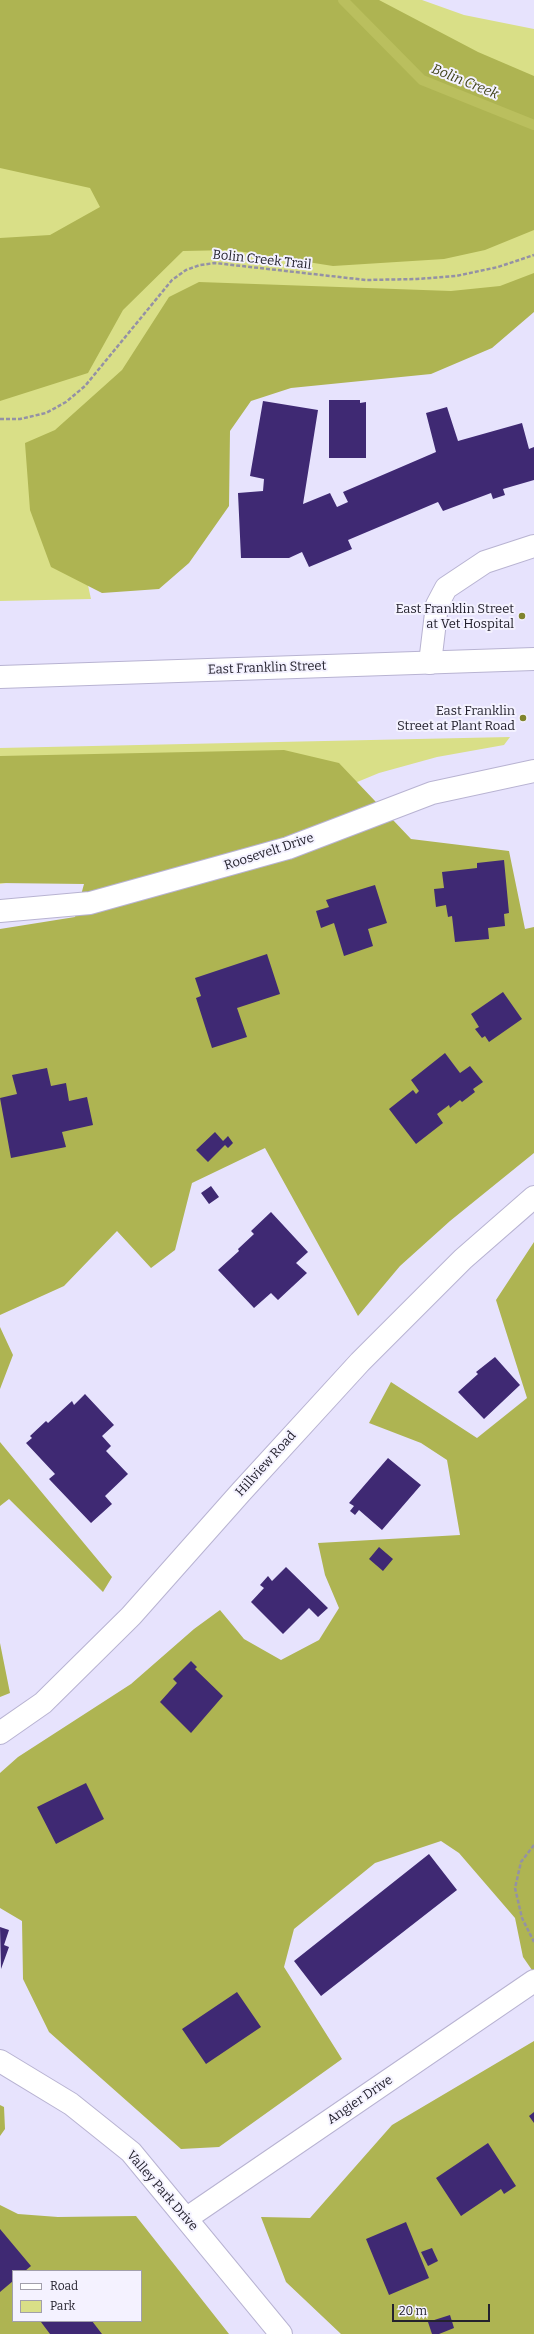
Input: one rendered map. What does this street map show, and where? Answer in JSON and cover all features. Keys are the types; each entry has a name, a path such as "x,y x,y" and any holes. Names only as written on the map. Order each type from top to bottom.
{"street":[{"path":"430,663 437,605 446,588 485,562 534,546"},
{"name":"East Franklin Street","path":"0,677 534,659"},
{"name":"Roosevelt Drive","path":"0,911 90,903 288,848 432,793 534,771"},
{"name":"Hillview Road","path":"0,1733 43,1703 131,1616 240,1492 360,1362 463,1259 534,1197"},
{"name":"Angier Drive","path":"187,2218 534,1981"},
{"name":"Valley Park Drive","path":"0,2061 71,2104 131,2152 187,2218 281,2334"}],"path":[{"name":"Bolin Creek Trail","path":"0,419 20,419 46,413 66,402 85,386 172,280 186,270 200,265 215,263 366,280 417,279 456,276 498,267 534,255"},
{"path":"534,1845 521,1862 515,1888 522,1918 534,1942"}],"green space":[{"path":"0,0 422,0 464,15 534,29 534,281 57,444 91,599 0,601"},
{"path":"0,0 379,0 478,52 534,76 534,230 485,250 444,259 333,266 231,250 183,251 123,310 88,373 0,401 0,238 50,235 100,207 90,188 0,168"},
{"path":"534,273 534,312 492,348 431,374 291,388 251,401 230,431 229,506 189,563 159,589 102,593 51,567 30,510 25,443 55,430 122,370 169,297 199,282 451,291 500,286"},
{"path":"510,737 504,745 437,757 379,773 258,823 109,866 0,884 0,748"},
{"path":"284,750 339,763 411,839 509,851 525,929 534,927 534,1153 450,1221 400,1266 358,1316 265,1148 192,1183 175,1250 151,1268 117,1231 64,1286 0,1315 0,929 75,917 84,884 0,883 0,756"},
{"path":"534,1242 534,1973 523,1957 515,1918 459,1853 441,1841 375,1863 294,1929 284,1967 342,2059 219,2147 181,2149 49,2032 23,1979 22,1921 0,1908 0,1773 18,1757 131,1684 194,1629 220,1610 244,1639 281,1660 319,1640 339,1608 325,1575 318,1543 460,1535 447,1460 421,1443 369,1423 391,1382 477,1438 527,1398 496,1300"},
{"path":"0,1327 13,1355 0,1389"},
{"path":"0,1442 112,1577 103,1592 9,1499 0,1506"},
{"path":"0,1643 10,1693 0,1697"},
{"path":"534,2041 534,2334 341,2334 286,2282 261,2217 310,2218 392,2125"},
{"path":"0,2105 4,2107 5,2129 0,2136"},
{"path":"0,2205 18,2214 58,2217 136,2216 229,2334 0,2334"}],"building":[{"path":"329,400 360,400 360,403 366,402 366,458 329,458"},
{"path":"263,401 318,410 303,504 330,493 337,507 348,502 343,492 436,452 426,413 447,407 458,441 522,423 529,449 534,447 534,480 503,489 505,495 493,499 491,493 443,511 438,502 348,540 352,549 309,567 302,552 289,558 241,558 238,493 263,491 264,479 250,476"},
{"path":"504,860 509,913 504,914 505,926 488,928 489,939 455,942 452,916 448,917 446,905 436,907 434,889 444,888 442,872 477,868 477,863"},
{"path":"375,885 387,923 368,929 373,946 344,956 334,923 321,928 316,911 329,907 326,900"},
{"path":"267,954 280,994 237,1008 247,1037 212,1048 196,998 201,996 195,978"},
{"path":"503,992 522,1019 489,1042 485,1036 482,1038 475,1029 479,1027 471,1014"},
{"path":"445,1053 460,1073 470,1066 483,1082 473,1089 475,1092 462,1102 460,1100 450,1108 449,1105 437,1114 443,1123 416,1144 389,1109 413,1090 416,1094 419,1091 411,1080"},
{"path":"47,1068 51,1086 66,1083 69,1101 87,1097 93,1125 62,1132 66,1147 11,1158 0,1098 17,1094 12,1075"},
{"path":"215,1132 223,1141 228,1136 233,1143 228,1148 225,1145 208,1162 196,1150"},
{"path":"211,1186 219,1197 209,1204 201,1193"},
{"path":"271,1212 308,1252 296,1263 307,1273 278,1300 271,1293 254,1308 218,1270 239,1251 238,1249 254,1234 251,1231"},
{"path":"495,1357 520,1385 484,1419 458,1392 478,1374 476,1372"},
{"path":"85,1394 114,1425 102,1436 111,1446 106,1451 128,1474 105,1496 112,1504 91,1523 49,1479 55,1474 26,1443 32,1438 30,1436 46,1421 48,1423 72,1401 74,1405"},
{"path":"388,1458 421,1485 382,1530 359,1510 355,1515 350,1511 354,1506 349,1503"},
{"path":"379,1547 393,1559 383,1571 369,1559"},
{"path":"286,1567 328,1608 318,1617 309,1608 283,1634 251,1602 264,1588 260,1585 268,1576 272,1581"},
{"path":"191,1661 197,1667 195,1669 223,1696 191,1733 160,1702 177,1683 173,1679"},
{"path":"86,1783 104,1819 56,1844 37,1807"},
{"path":"429,1854 457,1890 321,1996 294,1961"},
{"path":"0,1927 9,1930 4,1945 9,1947 1,1969"},
{"path":"237,1992 261,2027 206,2064 182,2029"},
{"path":"534,2112 534,2123 529,2116"},
{"path":"488,2143 516,2186 504,2194 501,2189 461,2216 436,2178"},
{"path":"406,2222 429,2278 389,2295 366,2239"},
{"path":"0,2229 31,2266 26,2270 12,2270 12,2282 0,2292"},
{"path":"432,2248 438,2261 428,2266 421,2252"},
{"path":"450,2315 454,2328 439,2334 432,2334 428,2322"},
{"path":"41,2322 93,2322 102,2334 50,2334"}],"waterway":[{"name":"Bolin Creek","path":"343,0 422,80 534,125"}],"place":[{"name":"East Franklin Street at Vet Hospital","path":"522,616"},
{"name":"East Franklin Street at Plant Road","path":"523,718"}]}
